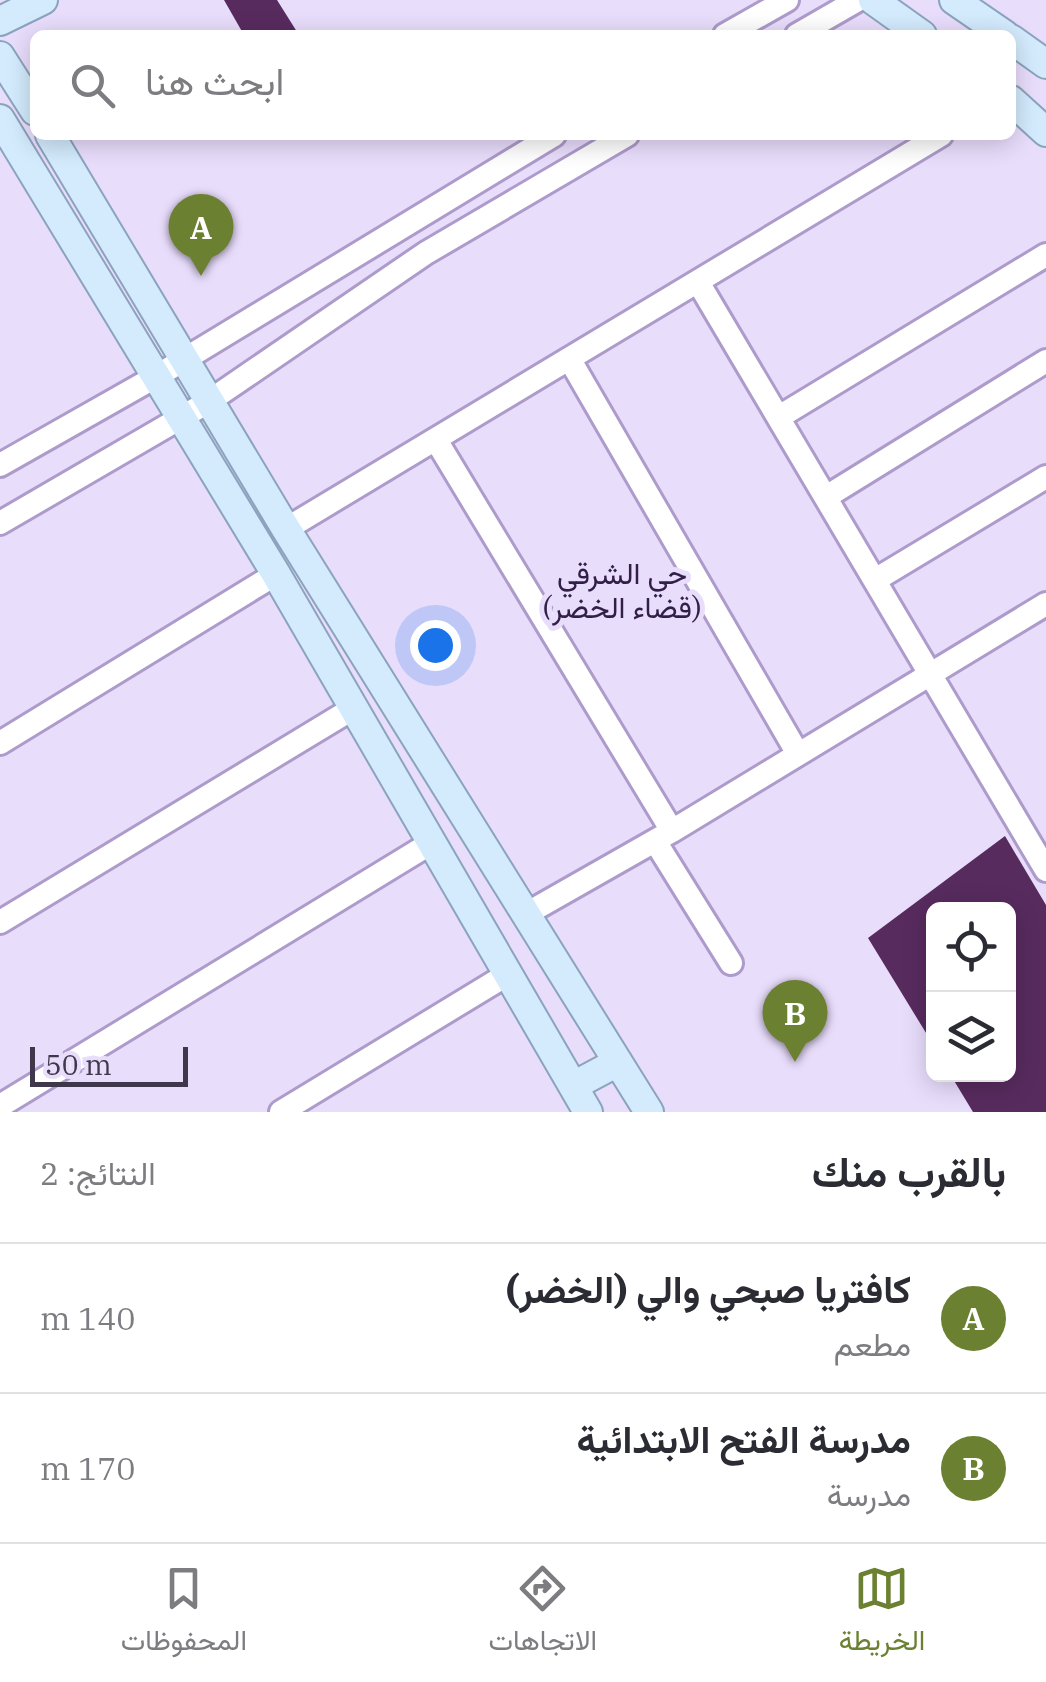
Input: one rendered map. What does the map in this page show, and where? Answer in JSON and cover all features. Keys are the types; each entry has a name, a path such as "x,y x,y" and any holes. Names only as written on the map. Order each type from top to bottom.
{"main road":[{"path":"0,21 43,0"},
{"path":"855,0 873,0 915,30"},
{"path":"954,0 997,30"},
{"path":"1016,43 1046,64"},
{"path":"0,56 30,103"},
{"path":"1016,105 1046,132"},
{"path":"0,118 276,574 588,1112"},
{"path":"53,140 286,529 650,1112"},
{"path":"573,1086 618,1062"}],"street":[{"path":"733,30 787,0"},
{"path":"805,30 855,0"},
{"path":"0,465 157,376 546,140"},
{"path":"0,523 208,402 426,253 618,140"},
{"path":"286,529 933,140"},
{"path":"779,418 1046,255"},
{"path":"698,282 1046,870"},
{"path":"570,360 798,754"},
{"path":"826,496 1046,361"},
{"path":"436,440 664,836 731,963"},
{"path":"876,580 1046,477"},
{"path":"0,742 276,574"},
{"path":"526,914 664,836 1046,604"},
{"path":"0,922 352,709"},
{"path":"0,1106 431,842"},
{"path":"281,1112 508,974"}],"building":[{"path":"224,0 277,0 296,30 241,30"},
{"path":"1005,836 1046,905 1046,1112 973,1112 955,1082 1016,1082 1016,902 926,902 926,1033 868,938"}],"place":[{"name":"كافتريا صبحي والي (الخضر)","path":"201,276"},
{"name":"مدرسة الفتح الابتدائية","path":"795,1062"}],"district":[{"name":"حي الشرقي (قضاء الخضر)","path":"622,591"}]}
